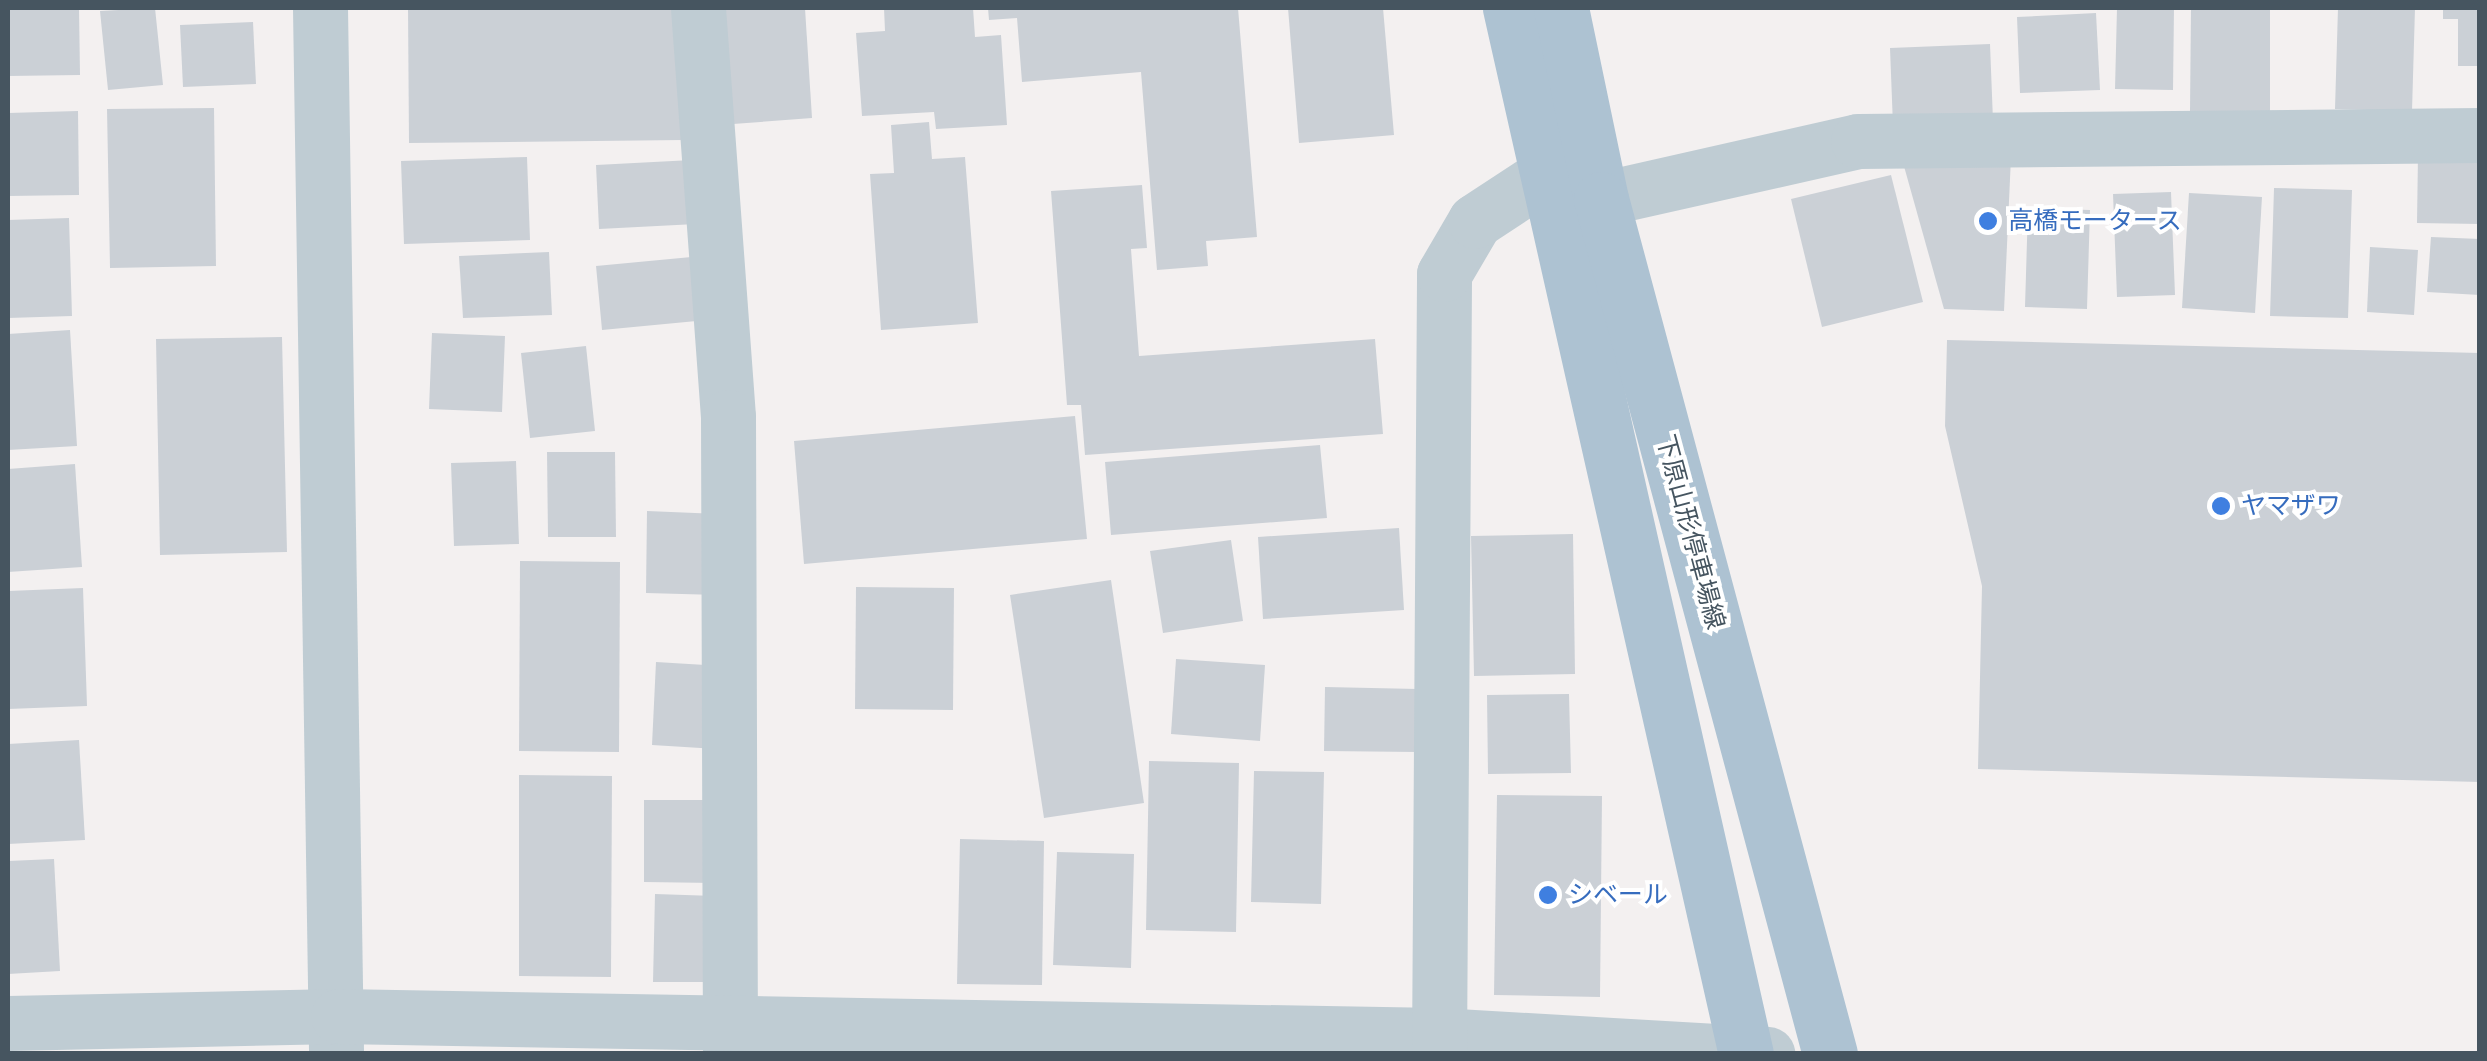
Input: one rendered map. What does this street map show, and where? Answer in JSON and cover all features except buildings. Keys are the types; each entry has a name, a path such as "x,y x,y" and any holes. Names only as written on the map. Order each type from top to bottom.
{"main road":[{"path":"1510,8 1545,175 1753,1052"},
{"name":"下原山形停車場線","path":"1561,8 1601,199 1830,1054"}],"street":[{"path":"320,8 337,1034"},
{"path":"698,8 728,417 730,1038"},
{"path":"1601,199 1858,141 2480,134"},
{"path":"1439,1044 1444,274 1475,221 1545,175"},
{"path":"8,1022 337,1034 1439,1044 1753,1052"}],"place":[{"name":"高橋モータース","path":"1988,221"},
{"name":"ヤマザワ","path":"2221,506"},
{"name":"シベール","path":"1548,895"}]}
